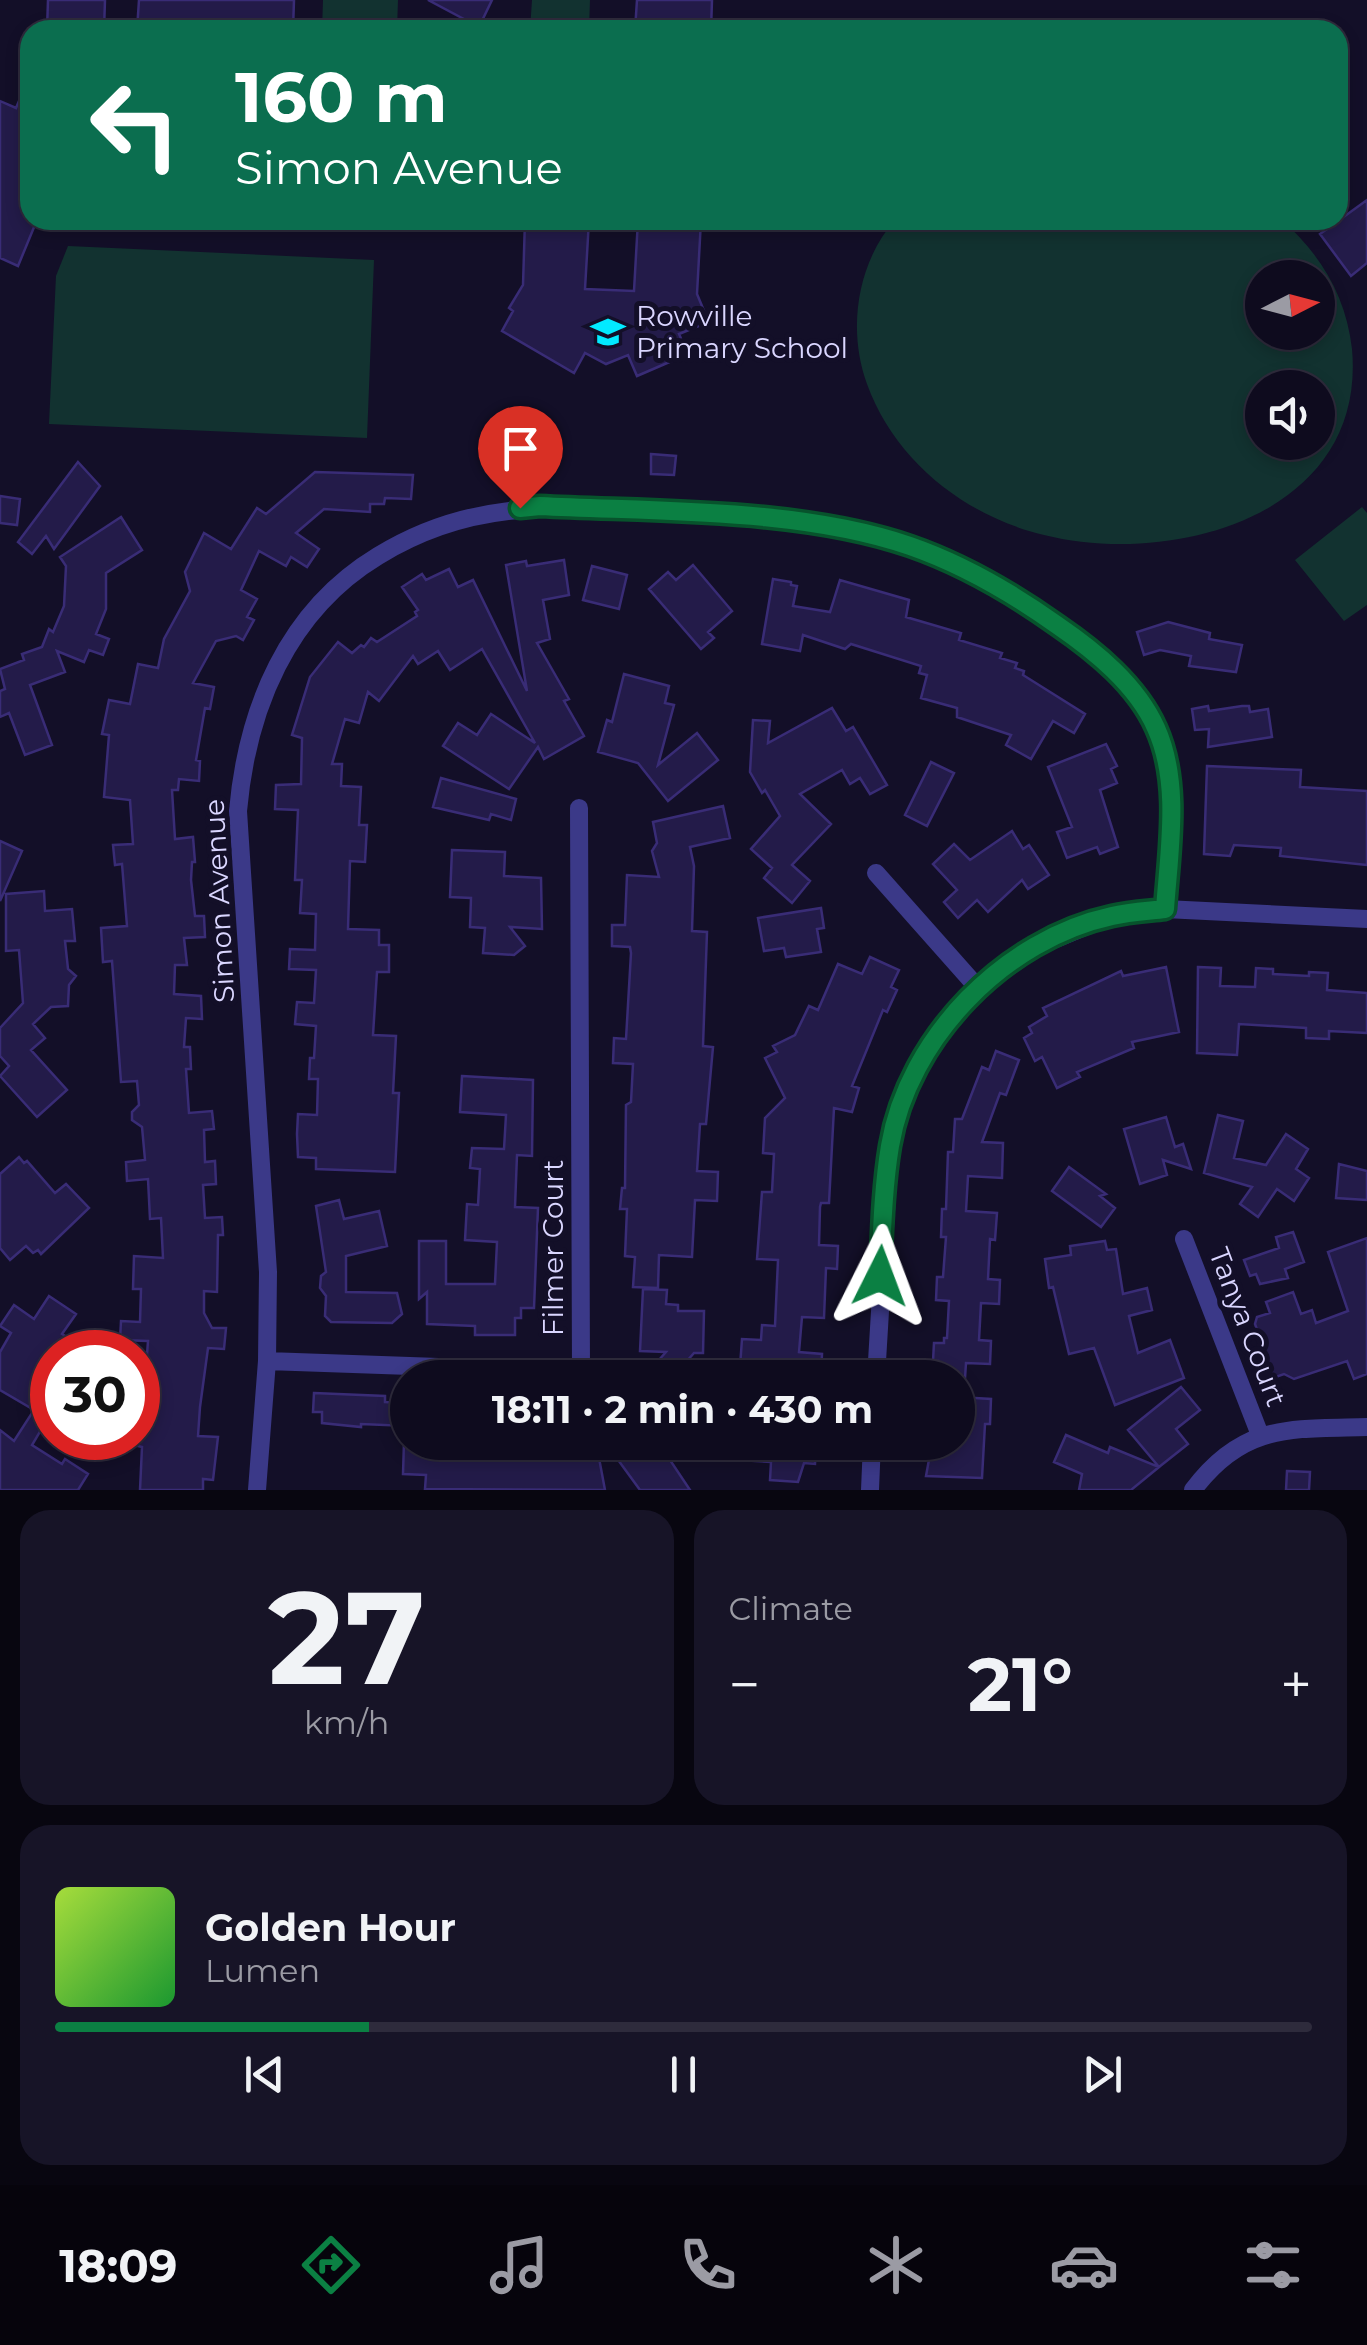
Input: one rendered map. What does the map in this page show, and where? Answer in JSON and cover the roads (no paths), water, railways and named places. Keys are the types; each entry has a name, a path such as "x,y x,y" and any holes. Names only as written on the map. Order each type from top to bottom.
{"street":[{"name":"Simon Avenue","path":"257,1490 267,1361 268,1272 238,811 241,779 255,715 267,682 289,644 316,608 377,556 459,519 540,506 804,522 912,547 975,575 1033,608 1097,656 1134,692 1156,728 1167,764 1170,795 1165,909"},
{"name":"Filmer Court","path":"267,1361 582,1372 579,808"},
{"path":"876,873 978,988"},
{"path":"877,1360 890,1145 903,1100 918,1068 944,1027 978,988 1006,965 1073,929 1111,916 1165,909 1367,918"},
{"name":"Tanya Court","path":"1184,1239 1260,1435"},
{"path":"1193,1490 1212,1466 1260,1435 1302,1428 1367,1426"},
{"path":"870,1490 871,1460"}],"place":[{"name":"Rowville Primary School","path":"608,332"}]}
